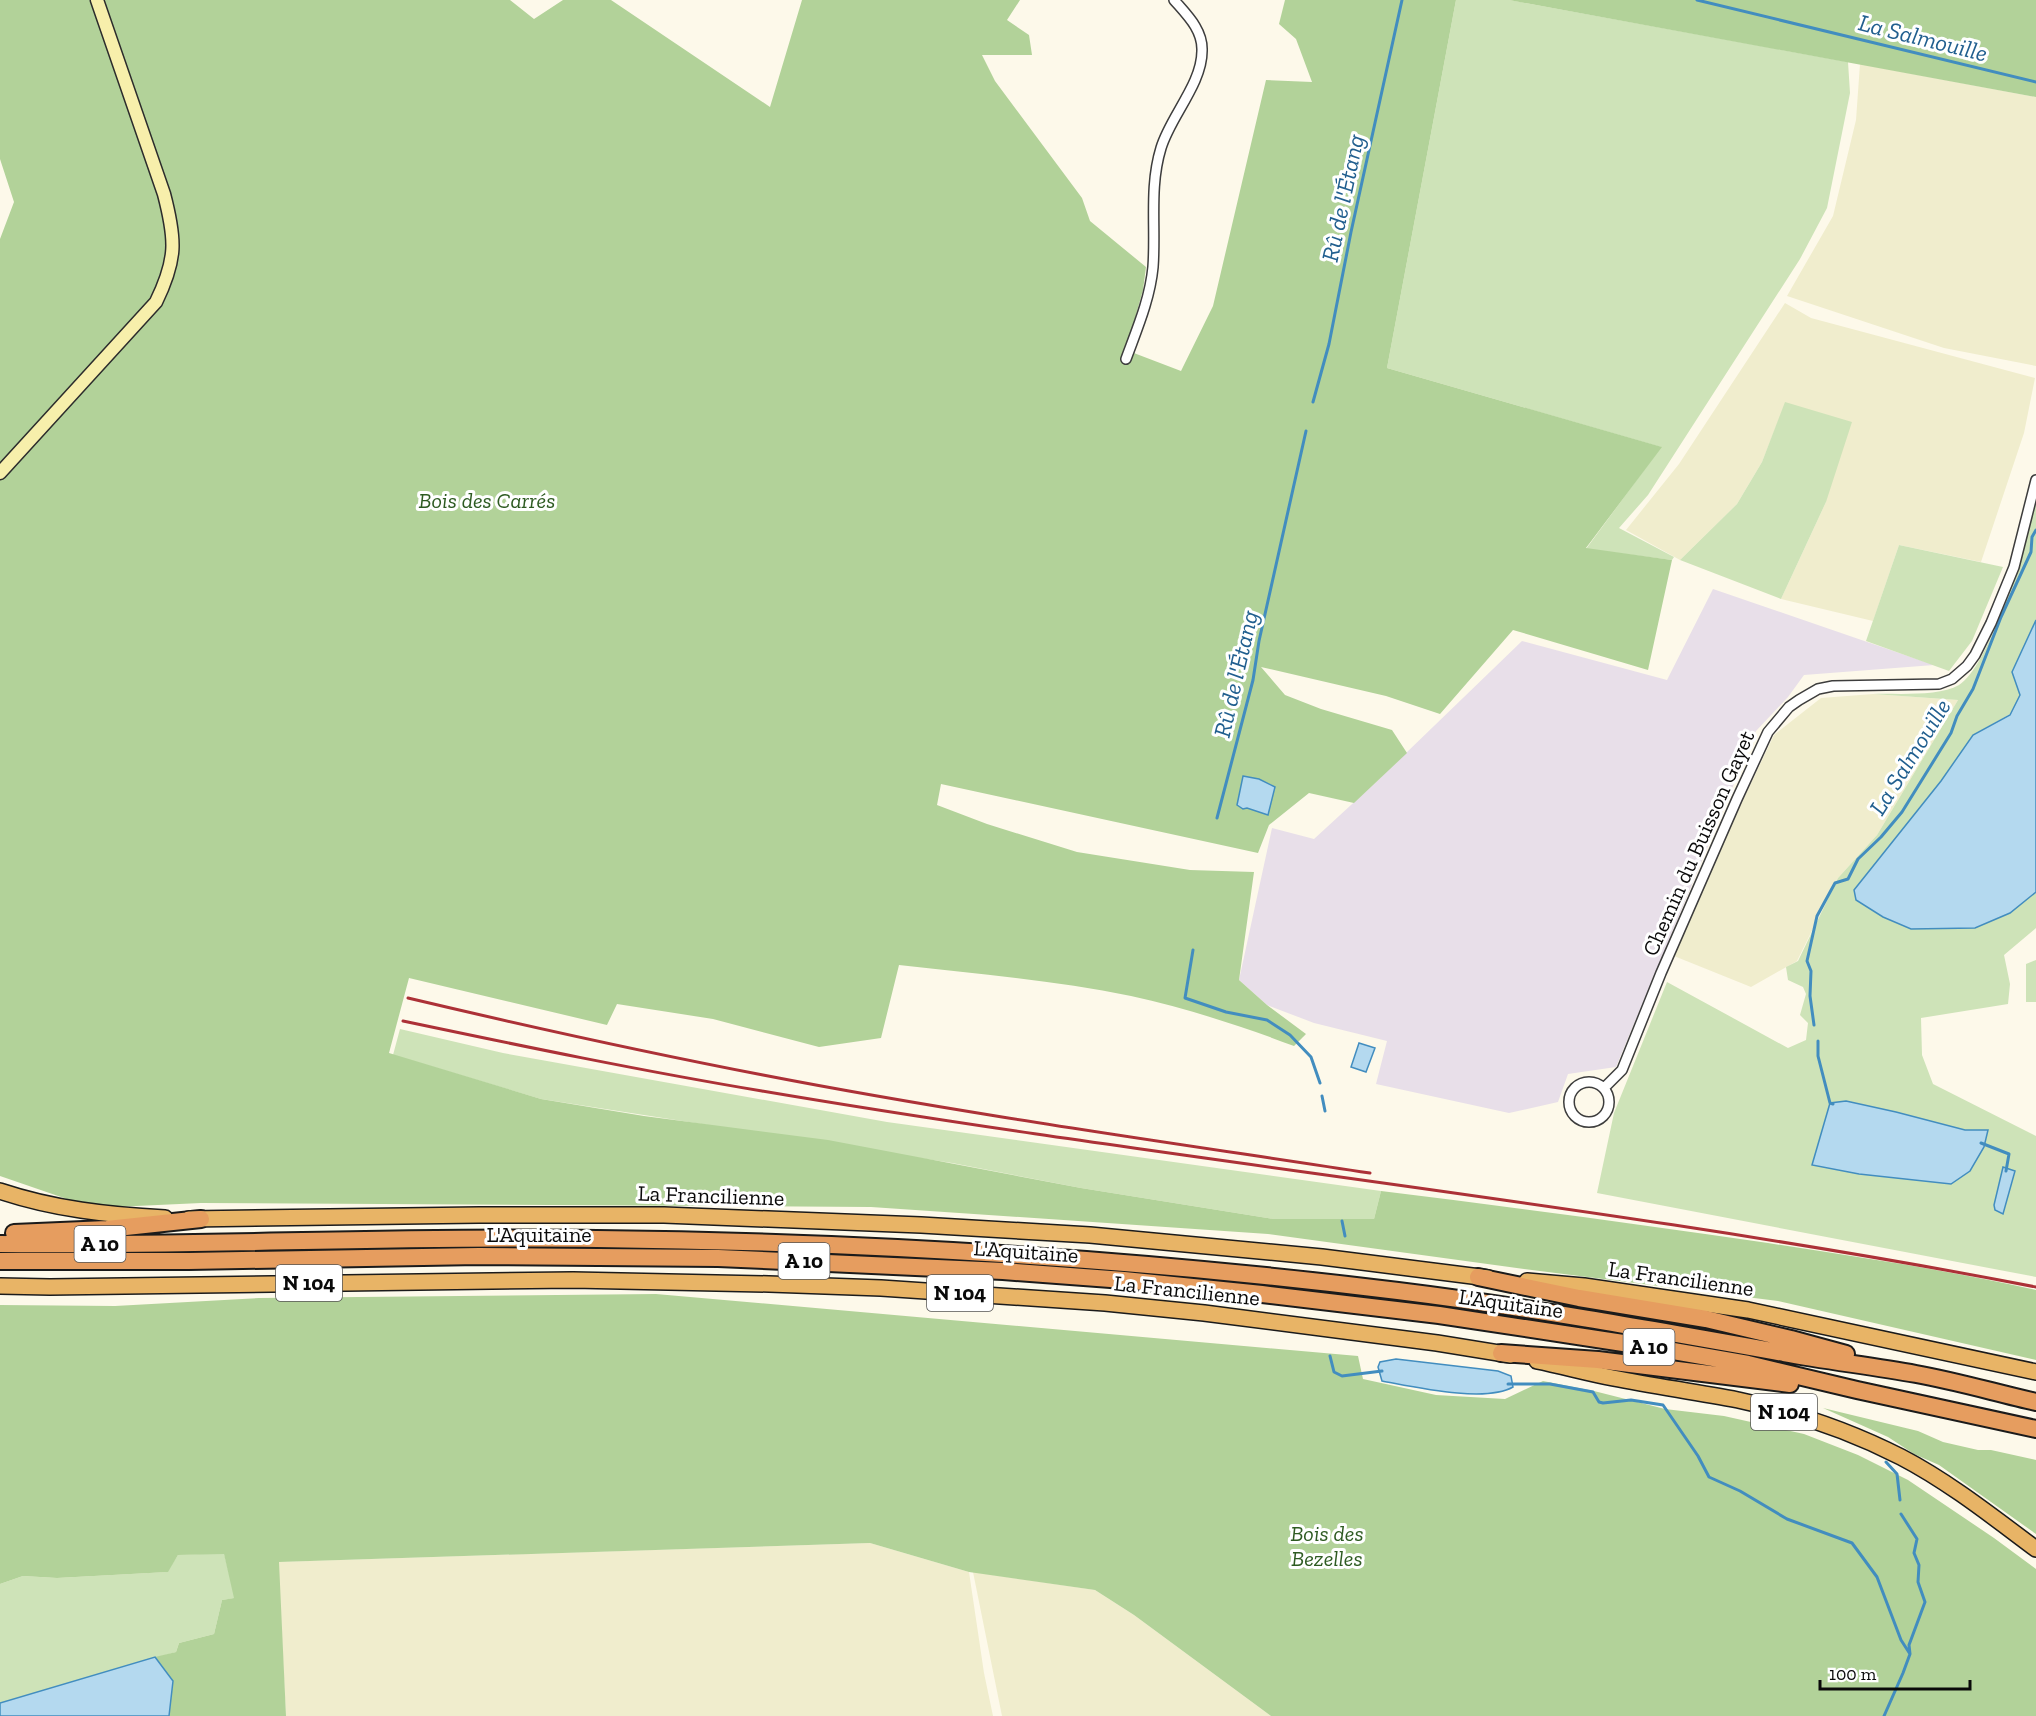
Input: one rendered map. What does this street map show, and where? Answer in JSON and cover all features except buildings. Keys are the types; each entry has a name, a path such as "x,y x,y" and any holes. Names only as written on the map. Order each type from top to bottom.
{"highway":[{"name":"La Francilienne","path":"0,1191 51,1206 97,1214 201,1219 664,1215 921,1225 1090,1235 1322,1257 1478,1277 1584,1286 1748,1310 2036,1372"},
{"path":"0,1234 107,1229 201,1219"},
{"name":"L'Aquitaine","path":"0,1244 595,1239 815,1244 1052,1258 1244,1274 1438,1296 1918,1374 2036,1402"},
{"name":"L'Aquitaine","path":"0,1261 558,1256 718,1258 1003,1271 1250,1292 1439,1315 1748,1364 2036,1429"},
{"path":"1478,1277 1744,1328 1918,1374"},
{"name":"La Francilienne","path":"0,1286 573,1280 847,1287 1014,1297 1204,1313 1501,1353 1613,1378 1740,1401 1825,1425 1871,1443 1916,1466 1967,1498 2036,1549"},
{"path":"1501,1353 1598,1360 1857,1390"}],"main road":[{"path":"0,473 156,302 173,256 173,231 164,194 97,0"}],"street":[{"path":"1126,359 1149,293 1153,266 1153,190 1160,149 1196,77 1201,62 1199,33 1194,23 1174,0"},
{"name":"Chemin du Buisson Gayet","path":"1604,1088 1622,1070 1652,993 1768,732 1789,707 1818,689 1833,686 1940,684 1952,679 1967,666 1986,634 2014,567 2036,480"},
{"path":"1592,1082 1604,1088 1610,1100 1602,1118 1584,1122 1573,1115 1570,1109 1570,1095 1578,1084 1592,1082"}],"shaded area":[{"path":"1860,64 2036,97 2036,366 1944,348 1787,296 1833,216 1856,120"},
{"path":"1785,303 1811,318 2035,378 2024,433 1981,562 1899,545 1873,621 1781,599 1826,502 1785,404 1762,462 1737,504 1680,560 1626,530 1679,464"},
{"path":"1713,589 1934,665 1804,675 1788,697 1756,731 1616,1067 1568,1074 1558,1102 1509,1113 1376,1084 1387,1041 1314,1023 1267,1005 1239,980 1272,828 1314,839 1522,641 1667,680"},
{"path":"1873,694 1958,700 1877,835 1838,878 1797,961 1751,987 1674,956 1723,842 1774,735 1821,698"},
{"path":"870,1543 969,1572 984,1673 993,1716 286,1716 278,1562"},
{"path":"973,1572 1095,1590 1134,1615 1271,1716 1002,1716"}],"green space":[{"name":"Bois des Carrés","path":"0,0 510,0 534,19 563,0 611,0 770,107 802,0 1020,0 1007,20 1029,35 1032,55 982,55 995,81 1082,198 1090,221 1146,267 1143,290 1126,350 1181,371 1213,306 1266,80 1312,82 1296,39 1279,24 1285,0 1456,0 1387,368 1662,447 1586,548 1672,560 1648,670 1513,630 1440,714 1386,696 1261,667 1285,695 1321,709 1392,730 1407,753 1354,803 1309,793 1269,825 1258,853 941,784 937,805 987,824 1077,852 1190,870 1254,872 1239,980 1267,1005 1306,1034 1294,1046 1172,1006 1102,990 899,965 881,1038 819,1047 713,1019 617,1004 607,1025 409,978 389,1053 541,1099 644,1116 828,1140 1081,1188 1274,1219 1374,1219 1381,1191 1720,1236 1970,1276 2036,1290 2036,1360 1778,1301 1268,1234 871,1207 201,1203 93,1208 0,1176 0,239 14,202 0,159"},
{"path":"1456,0 1509,0 1848,62 1850,93 1827,208 1800,259 1648,495 1619,528 1674,557 1672,560 1586,549 1661,447 1387,368"},
{"path":"1509,0 2036,0 2036,97"},
{"path":"1785,402 1852,422 1826,502 1781,599 1680,560 1737,504 1762,462"},
{"path":"2036,501 2036,620 2012,672 2020,695 2010,714 1973,735 1941,781 2036,892 2036,928 2004,955 2010,984 2008,1004 1921,1018 1922,1055 1933,1084 2036,1136 2036,1277 1597,1193 1614,1113 1667,982 1788,1048 1806,1040 1808,1023 1800,1015 1806,994 1803,987 1788,980 1786,967 1798,961 1838,878 1877,835 1958,700 1873,694 1917,694 1950,689 1959,685 1971,673 1983,654 2006,600","holes":["1846,1101 1965,1130 1988,1130 1984,1148 1872,1174 1859,1174 1813,1165 1830,1103"]},
{"path":"1899,545 2003,567 1972,641 1949,671 1866,641"},
{"path":"2036,960 2036,1002 2026,1002 2026,964"},
{"path":"400,1029 503,1053 887,1122 1381,1191 1374,1219 1274,1219 1081,1188 952,1163 541,1099 393,1055"},
{"name":"Bois des Bezelles","path":"656,1294 1358,1356 1363,1379 1436,1395 1505,1399 1543,1381 1665,1409 1724,1416 1804,1434 1858,1455 1908,1480 2036,1569 2036,1716 1271,1716 1134,1615 1095,1590 969,1572 870,1543 279,1562 286,1716 169,1716 173,1681 155,1657 176,1652 179,1643 214,1634 222,1600 234,1598 224,1554 178,1555 168,1572 57,1578 23,1576 0,1584 0,1305 115,1306 259,1298"},
{"path":"1823,1408 1918,1431 1943,1442 2036,1460 2036,1534 1939,1465 1914,1454 1888,1437"},
{"path":"224,1553 235,1598 222,1600 214,1634 179,1643 176,1652 0,1703 0,1584 23,1576 57,1578 167,1572 178,1555"}],"water":[{"path":"2036,620 2036,892 2010,913 1975,928 1911,929 1883,917 1856,900 1854,890 1941,781 1973,735 2010,715 2020,695 2012,672"},
{"path":"1243,776 1259,779 1275,787 1268,815 1247,808 1243,809 1237,805"},
{"path":"1359,1043 1375,1048 1366,1072 1351,1067"},
{"path":"1846,1101 1965,1130 1988,1130 1984,1147 1970,1171 1951,1184 1859,1174 1812,1165 1830,1103"},
{"path":"2003,1167 2015,1171 2003,1214 1995,1210 1994,1205"},
{"path":"1396,1359 1498,1371 1511,1376 1513,1387 1501,1392 1468,1394 1382,1381 1378,1367 1380,1362"},
{"path":"155,1657 173,1681 169,1716 0,1716 0,1703"}],"waterway":[{"name":"Rû de l'Étang","path":"1313,402 1329,344 1402,0"},
{"name":"La Salmouille","path":"1697,0 2036,82"},
{"name":"Rû de l'Étang","path":"1217,818 1253,680 1259,641 1306,431"},
{"name":"La Salmouille","path":"1814,1025 1810,996 1811,971 1807,961 1817,916 1835,883 1848,879 1858,859 1902,812 1951,733 1957,716 1973,689 2001,617 2031,552 2032,537 2036,530"},
{"name":"Rû de l'Étang","path":"1193,950 1185,998 1226,1012 1267,1020 1290,1035 1311,1057 1320,1083"},
{"name":"La Salmouille","path":"1818,1041 1818,1056 1830,1103 1833,1104"},
{"name":"Rû de l'Étang","path":"1322,1096 1325,1111"},
{"name":"La Salmouille","path":"1981,1143 2009,1154 2006,1171"},
{"path":"1342,1221 1345,1236"},
{"path":"1330,1356 1334,1372 1342,1376 1382,1371"},
{"path":"1508,1384 1550,1384 1593,1392 1599,1402 1603,1403 1631,1400 1663,1405 1698,1456 1709,1477 1740,1491 1787,1519 1852,1543 1877,1577 1901,1640 1910,1654"},
{"name":"La Salmouille","path":"1886,1462 1897,1474 1900,1500"},
{"name":"La Salmouille","path":"1884,1716 1910,1654 1909,1645 1925,1602 1918,1582 1919,1565 1914,1553 1917,1539 1901,1514"}],"railway":[{"path":"408,998 629,1048 838,1089 1066,1127 1370,1173"},
{"path":"403,1021 627,1067 921,1117 1719,1232 2036,1287"}]}
